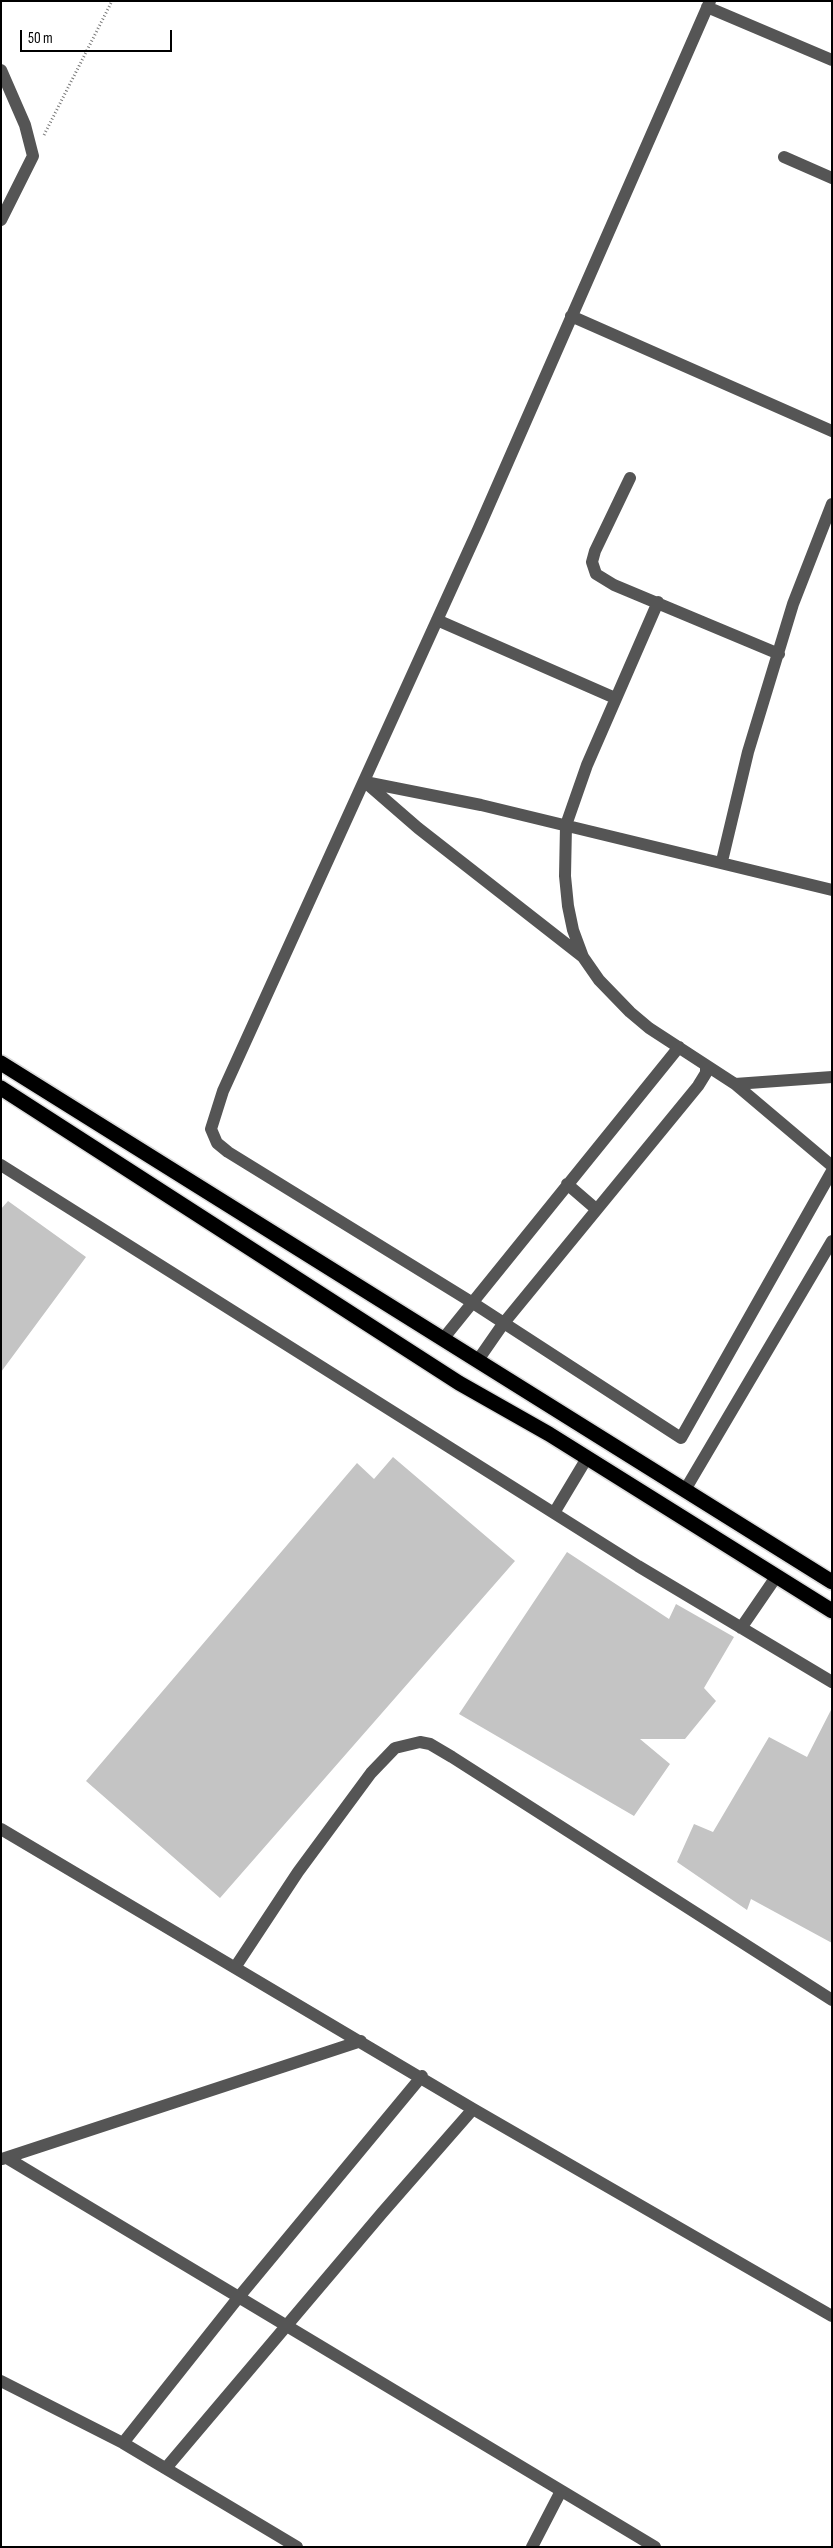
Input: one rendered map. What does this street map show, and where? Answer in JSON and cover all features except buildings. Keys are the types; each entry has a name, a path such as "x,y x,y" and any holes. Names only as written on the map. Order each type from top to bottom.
{"highway":[{"path":"1,1063 832,1582"},
{"path":"1,1088 459,1382 587,1458 832,1612"}],"street":[{"path":"832,60 709,4 365,782 223,1091 214,1115 211,1133 217,1143 228,1152 473,1304 681,1438 832,1171"},
{"path":"1,70 24,124 34,156 1,220"},
{"path":"784,157 832,178"},
{"path":"570,316 832,431"},
{"path":"630,478 595,551 592,562 594,570 601,578 614,585 779,654"},
{"path":"722,862 748,752 793,604 832,504"},
{"path":"582,957 568,906 566,825 587,764 658,602"},
{"path":"437,620 615,698"},
{"path":"365,782 482,805 832,890"},
{"path":"365,782 418,828 582,957 608,990 630,1012 735,1084 832,1166"},
{"path":"443,1339 679,1047"},
{"path":"478,1360 503,1324 698,1086 706,1073 706,1065"},
{"path":"735,1084 832,1077"},
{"path":"1,1165 554,1513 832,1682"},
{"path":"567,1184 596,1209"},
{"path":"685,1490 832,1241"},
{"path":"554,1513 587,1458"},
{"path":"741,1628 776,1578"},
{"path":"236,1966 298,1872 371,1773 395,1748 420,1742 430,1744 452,1757 832,2000"},
{"path":"1,1829 422,2076 473,2109 832,2316"},
{"path":"4,2158 361,2040"},
{"path":"123,2443 238,2298 422,2076"},
{"path":"166,2468 285,2326 473,2109"},
{"path":"4,2158 655,2547"},
{"path":"1,2381 123,2443 298,2547"},
{"path":"532,2547 561,2491"}],"path":[{"path":"34,156 112,1"}]}
